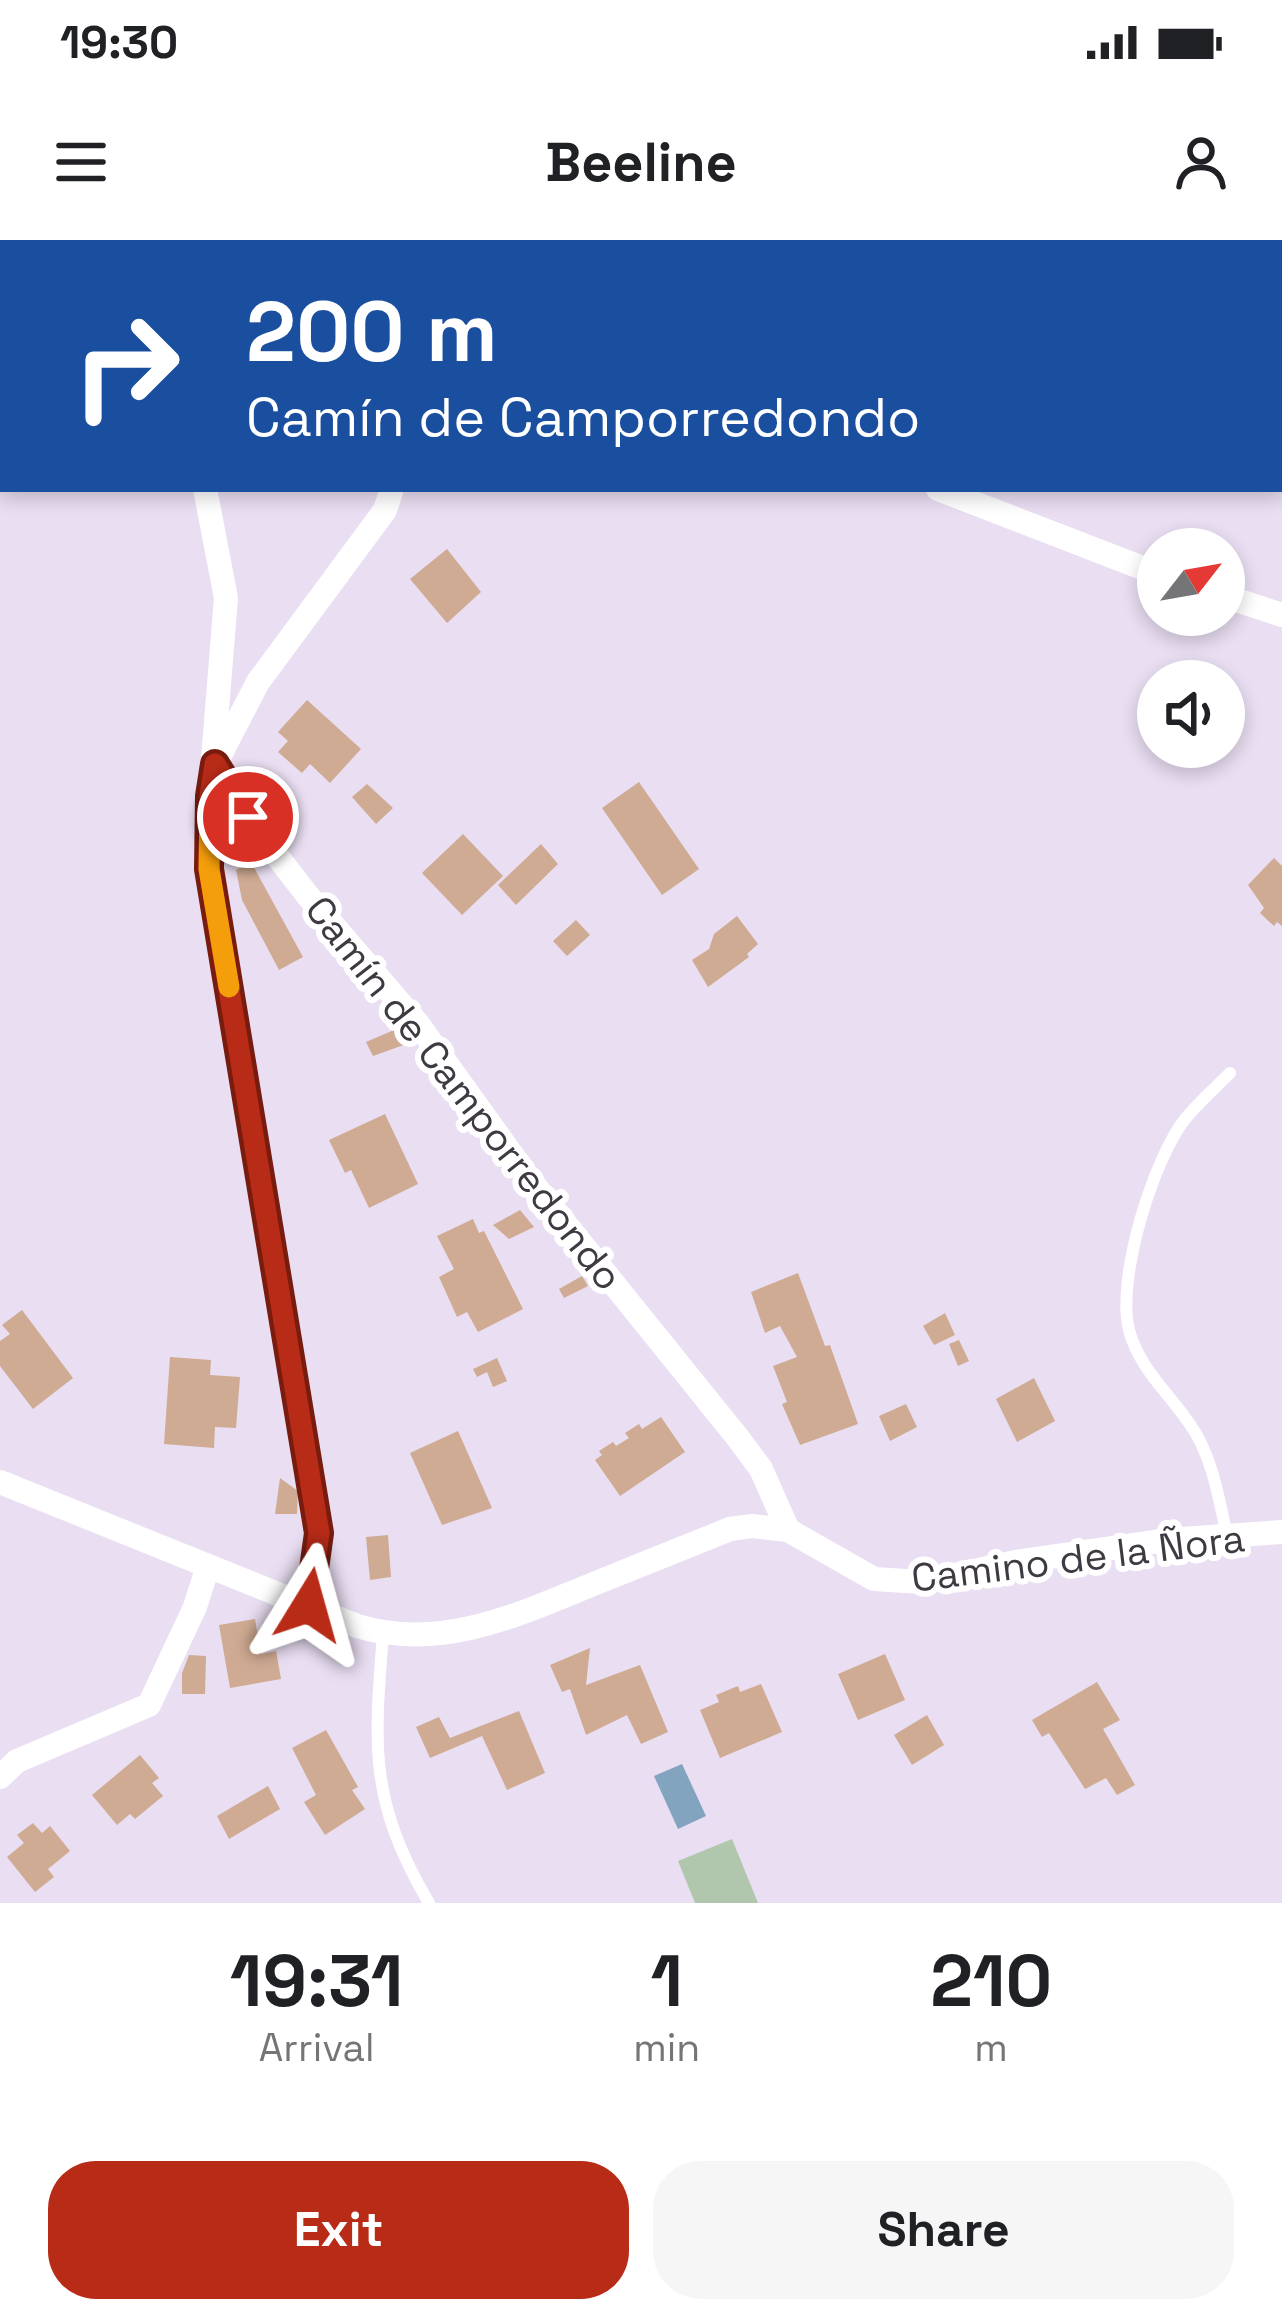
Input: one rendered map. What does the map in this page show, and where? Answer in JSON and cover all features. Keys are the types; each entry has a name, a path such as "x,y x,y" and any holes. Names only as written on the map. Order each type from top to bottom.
{"street":[{"path":"206,492 226,598 215,707 209,869 319,1533 309,1605"},
{"path":"215,764 259,682 385,510 391,492"},
{"path":"946,492 1137,566"},
{"path":"1245,603 1282,615"},
{"name":"Camín de Camporredondo","path":"215,764 308,896 418,1024 530,1180 738,1438 761,1469 788,1530"},
{"name":"Camino de la Ñora","path":"0,1482 383,1634 406,1636 509,1619 730,1529 752,1526 788,1530 874,1579 922,1582 1124,1546 1282,1532"},
{"path":"0,1777 17,1761 149,1705 195,1606 208,1566"}],"lane":[{"path":"1227,1537 1216,1485 1192,1426 1150,1375 1128,1328 1131,1250 1152,1184 1183,1121 1230,1073"},
{"path":"383,1634 377,1769 386,1813 429,1903"}],"green space":[{"path":"732,1839 758,1903 695,1903 678,1861"}],"water":[{"path":"682,1764 706,1816 678,1829 654,1776"}],"building":[{"path":"447,549 481,592 447,623 410,579"},
{"path":"307,700 361,749 330,783 310,764 302,773 278,752 288,741 278,732"},
{"path":"639,782 699,869 662,895 602,808"},
{"path":"367,784 393,808 376,824 352,797"},
{"path":"463,834 503,876 462,915 422,873"},
{"path":"541,844 558,864 516,905 498,885"},
{"path":"1274,858 1282,866 1282,926 1277,922 1274,926 1260,913 1264,908 1248,885"},
{"path":"251,862 303,957 279,970 242,900 236,870"},
{"path":"737,916 758,944 749,957 708,987 692,960 709,949 714,934"},
{"path":"576,920 590,935 567,956 553,941"},
{"path":"401,1027 412,1042 373,1056 366,1042"},
{"path":"385,1114 418,1184 369,1208 351,1170 345,1173 329,1140"},
{"path":"520,1210 534,1227 509,1239 493,1225"},
{"path":"473,1219 479,1233 484,1231 523,1309 478,1332 467,1312 457,1317 439,1277 454,1269 437,1236"},
{"path":"798,1273 858,1424 800,1445 782,1404 787,1402 773,1366 797,1357 780,1326 765,1333 751,1292"},
{"path":"582,1276 588,1286 564,1298 559,1289"},
{"path":"22,1310 73,1378 33,1409 0,1366 0,1341 10,1334 2,1325"},
{"path":"945,1313 955,1335 934,1345 923,1326"},
{"path":"959,1340 969,1361 958,1366 949,1344"},
{"path":"170,1357 211,1360 210,1375 240,1377 236,1428 215,1427 214,1448 164,1444"},
{"path":"497,1358 507,1381 493,1387 487,1372 477,1377 473,1369"},
{"path":"1034,1378 1055,1421 1017,1442 996,1399"},
{"path":"906,1404 917,1427 890,1441 879,1416"},
{"path":"661,1417 685,1452 620,1496 595,1460 602,1455 599,1451 629,1438 625,1433 639,1424 642,1429"},
{"path":"458,1431 492,1508 442,1525 410,1453"},
{"path":"280,1478 298,1491 297,1514 275,1514"},
{"path":"388,1535 391,1577 370,1580 366,1537"},
{"path":"255,1619 261,1654 276,1651 281,1679 230,1688 219,1625"},
{"path":"590,1648 586,1685 640,1665 668,1732 641,1744 627,1715 586,1735 570,1689 562,1692 550,1665"},
{"path":"885,1654 905,1700 858,1720 838,1674"},
{"path":"189,1655 206,1656 205,1694 182,1694 182,1673"},
{"path":"1097,1682 1120,1720 1103,1729 1135,1785 1117,1795 1106,1778 1085,1789 1049,1733 1042,1737 1032,1720"},
{"path":"761,1684 782,1732 720,1758 700,1710 719,1702 716,1695"},
{"path":"519,1711 545,1773 507,1790 482,1736 430,1758 416,1727 439,1717 450,1738"},
{"path":"927,1715 944,1745 912,1765 894,1735"},
{"path":"326,1730 365,1809 325,1835 304,1802 316,1795 292,1748"},
{"path":"140,1755 159,1778 152,1783 163,1796 135,1819 130,1814 117,1825 92,1795"},
{"path":"268,1786 280,1809 229,1839 217,1816"},
{"path":"33,1823 42,1833 50,1826 70,1851 48,1869 54,1877 35,1892 7,1857 24,1843 17,1835"}],"slow traffic":[{"path":"210,806 209,869 229,987"}],"route":[{"path":"248,817 215,764 209,869 319,1533 309,1605"}]}
